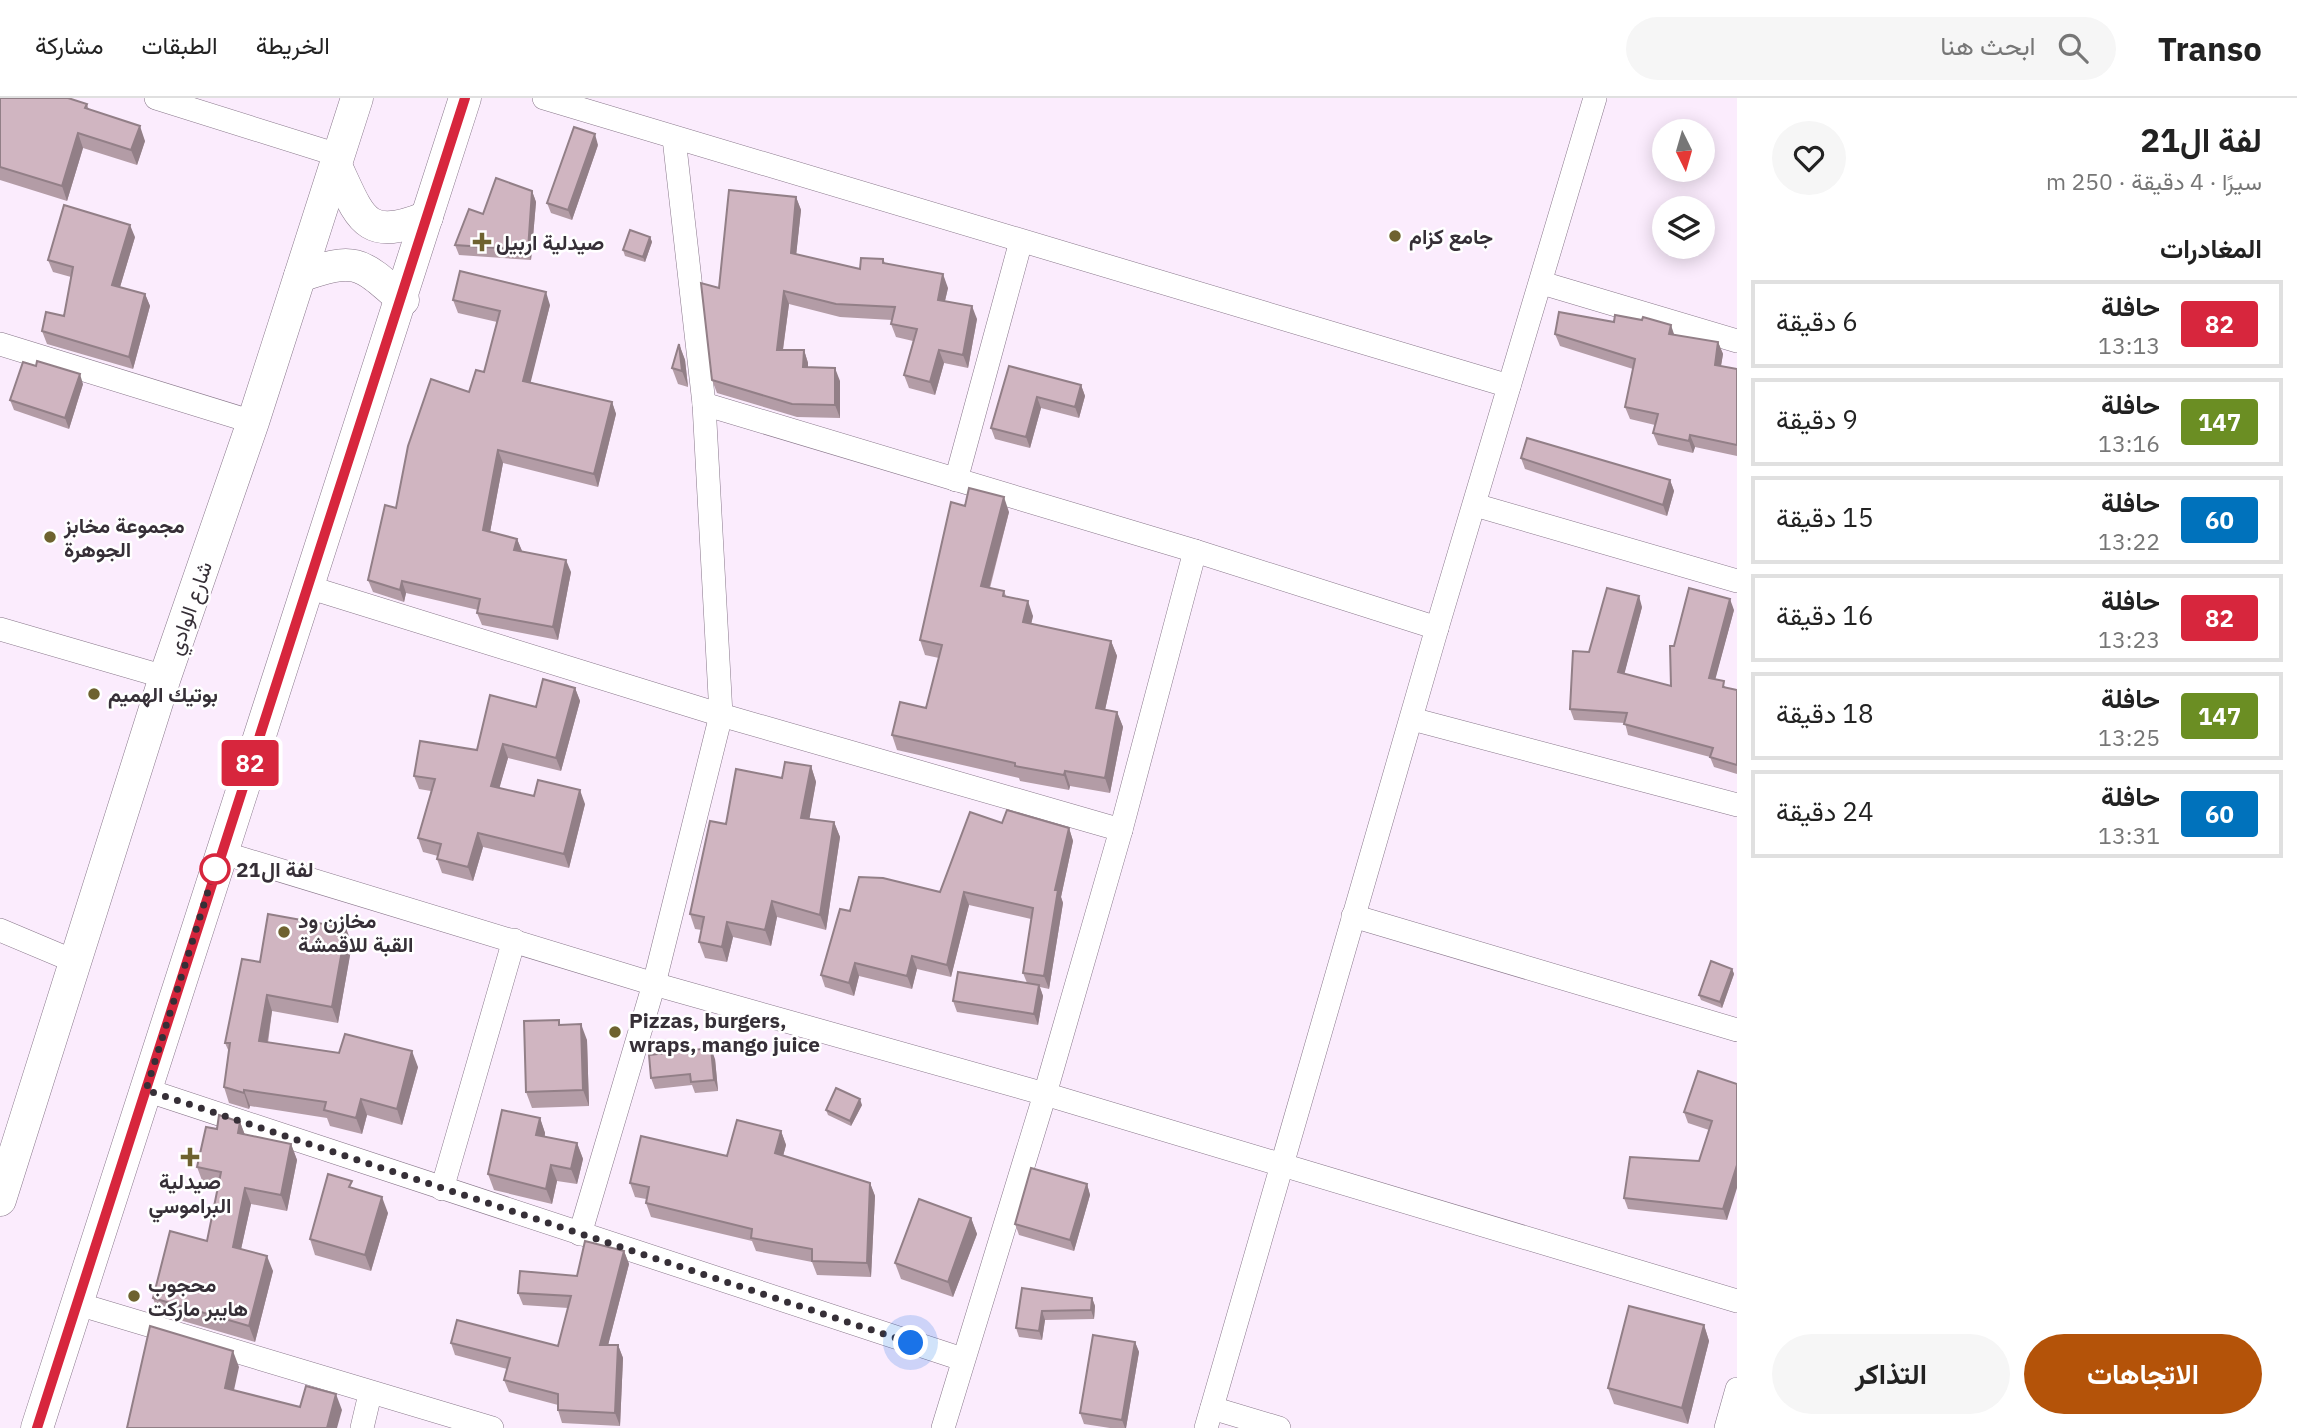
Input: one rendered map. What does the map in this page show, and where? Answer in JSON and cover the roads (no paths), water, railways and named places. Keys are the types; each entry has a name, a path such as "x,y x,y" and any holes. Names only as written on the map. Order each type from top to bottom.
{"main road":[{"name":"شارع الوادي","path":"0,1200 165,677 253,422 339,162 357,98"},
{"path":"37,1428 220,852 403,300 465,98"},
{"path":"339,162 360,215 375,226 400,228 427,217"},
{"path":"300,276 347,262 377,276 403,300"}],"street":[{"path":"156,98 339,162"},
{"path":"544,98 1509,386"},
{"path":"1279,1428 1209,1418 1437,628 1595,98"},
{"path":"580,1234 654,984 721,715 704,404 674,138"},
{"path":"956,480 1021,240"},
{"path":"1542,283 1737,341"},
{"path":"0,344 253,422"},
{"path":"704,404 1195,551 1437,628"},
{"path":"1475,505 1737,581"},
{"path":"943,1428 1045,1094 1121,831 1195,551"},
{"path":"308,587 721,715 1121,831"},
{"path":"0,629 165,677"},
{"path":"1412,719 1737,805"},
{"path":"220,852 654,984 1045,1094 1737,1301"},
{"path":"1353,916 1737,1031"},
{"path":"0,930 76,962"},
{"path":"442,1189 514,940"},
{"path":"146,1090 962,1359"},
{"path":"78,1304 370,1394 492,1428"},
{"path":"1726,1428 1737,1389"},
{"path":"362,1428 370,1394"}],"place":[{"name":"جامع كزام","path":"1395,236"},
{"name":"صيدلية اربيل","path":"482,242"},
{"name":"مجموعة مخابز الجوهرة","path":"50,537"},
{"name":"بوتيك الهميم","path":"94,694"},
{"name":"لفة ال21","path":"215,869"},
{"name":"مخازن ود القبة للاقمشة","path":"284,932"},
{"name":"Pizzas, burgers, wraps, mango juice","path":"615,1032"},
{"name":"صيدلية البراموسي","path":"190,1157"},
{"name":"محجوب هايبر ماركت","path":"134,1296"}]}
